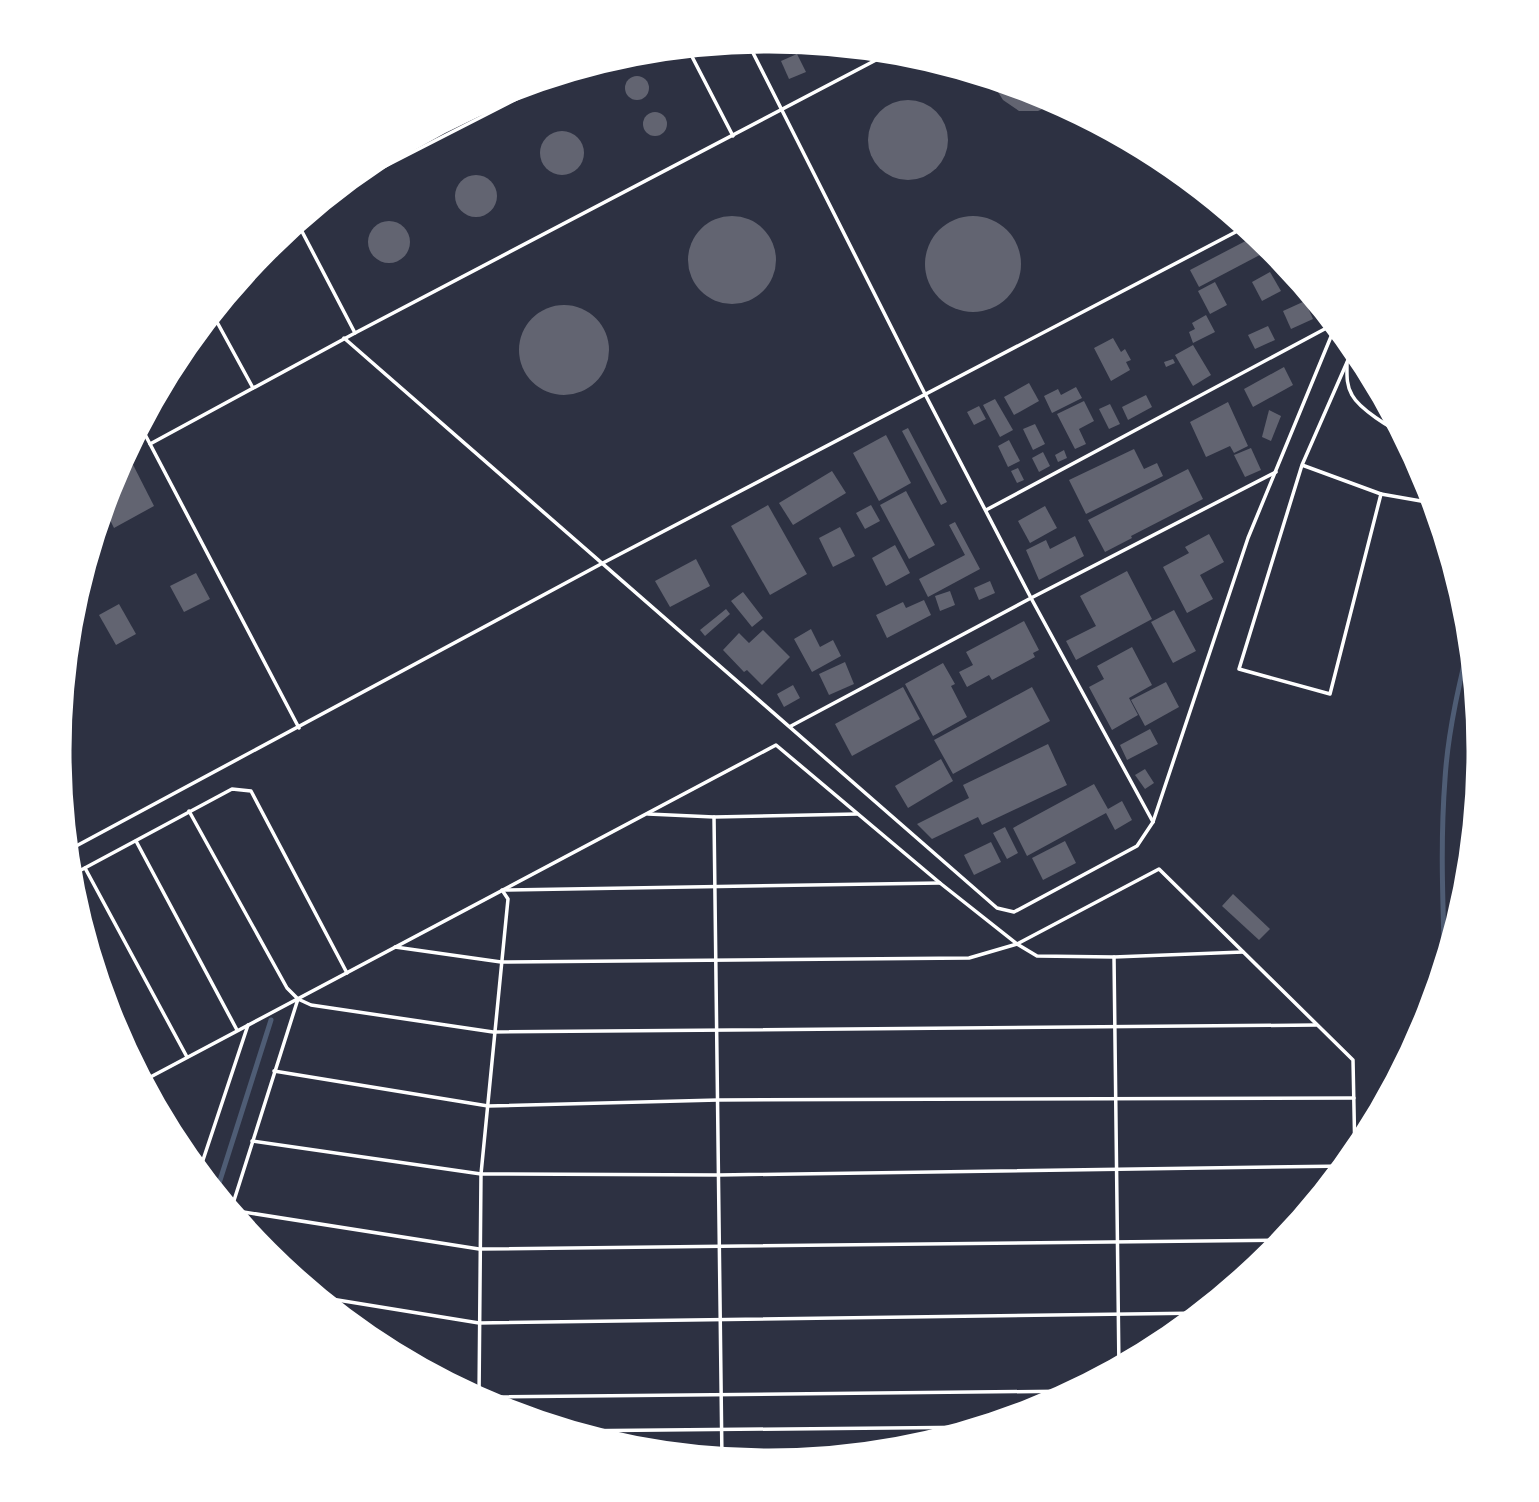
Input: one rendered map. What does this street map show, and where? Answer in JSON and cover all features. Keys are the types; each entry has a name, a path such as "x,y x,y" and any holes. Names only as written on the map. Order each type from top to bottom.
{"lane":[{"path":"752,50 926,396 1031,598 1153,822"},
{"path":"690,54 733,136"},
{"path":"150,444 355,332 880,58"},
{"path":"368,175 536,89"},
{"path":"301,229 355,332"},
{"path":"75,847 601,564 1240,230"},
{"path":"216,320 253,388"},
{"path":"986,511 1328,326"},
{"path":"344,338 997,908 1014,912 1137,846 1153,822 1248,538 1332,332"},
{"path":"1348,357 1346,378 1352,397 1371,415 1392,428"},
{"path":"1348,357 1302,465 1239,669 1330,694 1381,494"},
{"path":"144,433 299,728"},
{"path":"1302,465 1381,494 1426,503"},
{"path":"791,726 1276,471"},
{"path":"149,1078 776,745 940,883 1037,956 1114,957 1243,952"},
{"path":"78,871 232,789 251,791 347,973"},
{"path":"189,811 287,988 298,999 311,1005 494,1032 717,1028 1317,1025"},
{"path":"646,814 714,817 859,814"},
{"path":"714,817 722,1451"},
{"path":"136,841 237,1031"},
{"path":"85,868 188,1057"},
{"path":"395,947 501,962 969,957 1017,943 1159,869 1353,1060 1355,1138"},
{"path":"502,890 940,883"},
{"path":"479,1390 481,1174 508,899 502,890"},
{"path":"1114,957 1119,1360"},
{"path":"233,1203 298,999"},
{"path":"202,1163 248,1026"},
{"path":"274,1071 488,1106 718,1100 1354,1098"},
{"path":"252,1141 481,1174 719,1175 1335,1166"},
{"path":"242,1214 479,1249 1272,1240"},
{"path":"331,1299 479,1323 1190,1313"},
{"path":"494,1397 1057,1391"},
{"path":"595,1431 957,1427"}],"building":[{"path":"797,54 806,72 789,79 781,61"},
{"path":"637,76 645,80 649,88 645,96 637,100 629,96 625,88 629,80"},
{"path":"997,87 1048,106 1038,111 1019,111 1003,100"},
{"path":"908,100 923,103 936,112 945,125 948,140 945,155 936,168 923,177 908,180 893,177 880,168 871,155 868,140 871,125 880,112 893,103"},
{"path":"655,112 663,116 667,124 663,132 655,136 647,132 643,124 647,116"},
{"path":"562,131 577,138 584,153 577,168 562,175 547,168 540,153 547,138"},
{"path":"476,175 491,181 497,196 491,211 476,217 461,211 455,196 461,181"},
{"path":"732,216 757,223 769,235 776,260 769,285 757,297 732,304 707,297 695,285 688,260 695,235 707,223"},
{"path":"973,216 991,220 1007,230 1017,246 1021,264 1017,282 1007,298 991,308 973,312 955,308 939,298 929,282 925,264 929,246 939,230 955,220"},
{"path":"389,221 404,227 410,242 404,257 389,263 374,257 368,242 374,227"},
{"path":"1249,239 1264,253 1199,287 1190,270"},
{"path":"1270,272 1281,291 1262,301 1252,282"},
{"path":"1215,282 1227,305 1210,314 1198,291"},
{"path":"1305,301 1313,319 1291,329 1283,311"},
{"path":"564,305 589,313 601,325 609,350 601,375 589,387 564,395 539,387 527,375 519,350 527,325 539,313"},
{"path":"1206,315 1215,332 1193,343 1189,332 1195,329 1192,323"},
{"path":"1268,326 1275,340 1255,349 1248,335"},
{"path":"1113,338 1121,352 1125,349 1131,360 1126,362 1130,370 1111,381 1094,348"},
{"path":"1193,345 1211,375 1193,386 1175,355"},
{"path":"1173,359 1175,363 1166,367 1164,362"},
{"path":"1284,367 1293,385 1253,407 1244,389"},
{"path":"1029,383 1039,401 1014,415 1004,397"},
{"path":"1076,387 1082,398 1052,413 1044,396 1058,389 1061,395"},
{"path":"1146,395 1152,407 1128,420 1122,407"},
{"path":"995,399 1013,430 1000,437 983,405"},
{"path":"1084,401 1094,421 1079,429 1086,444 1075,449 1057,414"},
{"path":"1228,402 1248,446 1234,453 1230,446 1206,457 1190,422"},
{"path":"1110,404 1120,424 1109,429 1099,409"},
{"path":"979,406 986,419 974,425 967,412"},
{"path":"1269,410 1281,416 1271,441 1262,437"},
{"path":"1035,424 1045,444 1033,450 1023,429"},
{"path":"908,428 947,502 941,505 902,431"},
{"path":"886,435 911,483 879,501 853,453"},
{"path":"1009,440 1020,461 1008,467 998,446"},
{"path":"1251,448 1261,470 1245,477 1234,455"},
{"path":"1134,449 1144,469 1157,463 1163,476 1086,514 1069,480"},
{"path":"1064,450 1067,458 1058,462 1055,455"},
{"path":"1043,452 1050,466 1039,472 1032,458"},
{"path":"131,461 154,506 114,528 108,516"},
{"path":"1018,468 1024,480 1017,483 1011,471"},
{"path":"1188,469 1203,499 1105,552 1088,520"},
{"path":"832,471 846,493 793,525 779,503"},
{"path":"906,491 935,545 909,559 880,505"},
{"path":"768,505 807,574 770,595 731,526"},
{"path":"871,505 880,521 865,529 856,513"},
{"path":"1045,506 1057,528 1030,543 1018,521"},
{"path":"955,522 980,569 928,597 919,579 965,555 949,525"},
{"path":"840,527 855,556 833,567 819,538"},
{"path":"1209,534 1224,562 1200,575 1213,599 1187,613 1163,567 1189,553 1185,547"},
{"path":"1075,536 1084,556 1039,580 1026,550 1046,540 1050,549"},
{"path":"895,545 910,573 886,586 872,558"},
{"path":"696,559 710,586 670,607 655,581"},
{"path":"1127,571 1152,619 1076,660 1066,641 1096,626 1080,596"},
{"path":"196,573 210,599 184,612 170,586"},
{"path":"990,581 995,593 979,600 974,588"},
{"path":"950,591 955,605 940,611 935,596"},
{"path":"743,592 763,618 752,627 731,601"},
{"path":"924,600 931,615 887,638 876,615 903,602 906,608"},
{"path":"119,604 136,634 116,645 99,615"},
{"path":"726,609 730,614 705,636 700,630"},
{"path":"1174,610 1196,651 1173,663 1151,622"},
{"path":"1024,621 1039,650 1033,653 1035,657 992,680 989,675 967,687 959,672 973,665 966,652"},
{"path":"811,629 820,647 833,640 841,656 812,672 794,639"},
{"path":"763,630 790,657 762,685 747,670 744,672 723,650 739,633 749,643"},
{"path":"1132,647 1152,685 1129,698 1138,715 1112,730 1089,687 1104,679 1097,666"},
{"path":"845,662 854,684 829,695 819,674"},
{"path":"943,663 955,684 951,686 967,717 933,736 905,684"},
{"path":"1166,682 1179,707 1145,726 1131,700"},
{"path":"793,685 800,698 784,707 777,694"},
{"path":"903,687 920,719 852,756 835,724"},
{"path":"1032,687 1050,721 953,774 934,740"},
{"path":"1150,729 1158,744 1127,760 1120,745"},
{"path":"1048,744 1067,785 982,825 978,817 932,839 917,824 969,798 963,785"},
{"path":"941,759 953,781 908,808 895,786"},
{"path":"1145,769 1154,783 1145,789 1135,775"},
{"path":"1094,784 1108,809 1122,801 1132,820 1115,830 1106,813 1027,856 1013,828"},
{"path":"1005,827 1018,853 1007,859 993,833"},
{"path":"1065,841 1076,863 1043,880 1032,858"},
{"path":"991,842 1001,862 974,875 964,855"},
{"path":"1233,894 1270,929 1259,940 1222,906"}],"waterway":[{"path":"1444,945 1443,803 1452,724 1465,661"},
{"path":"219,1185 271,1020"}]}
